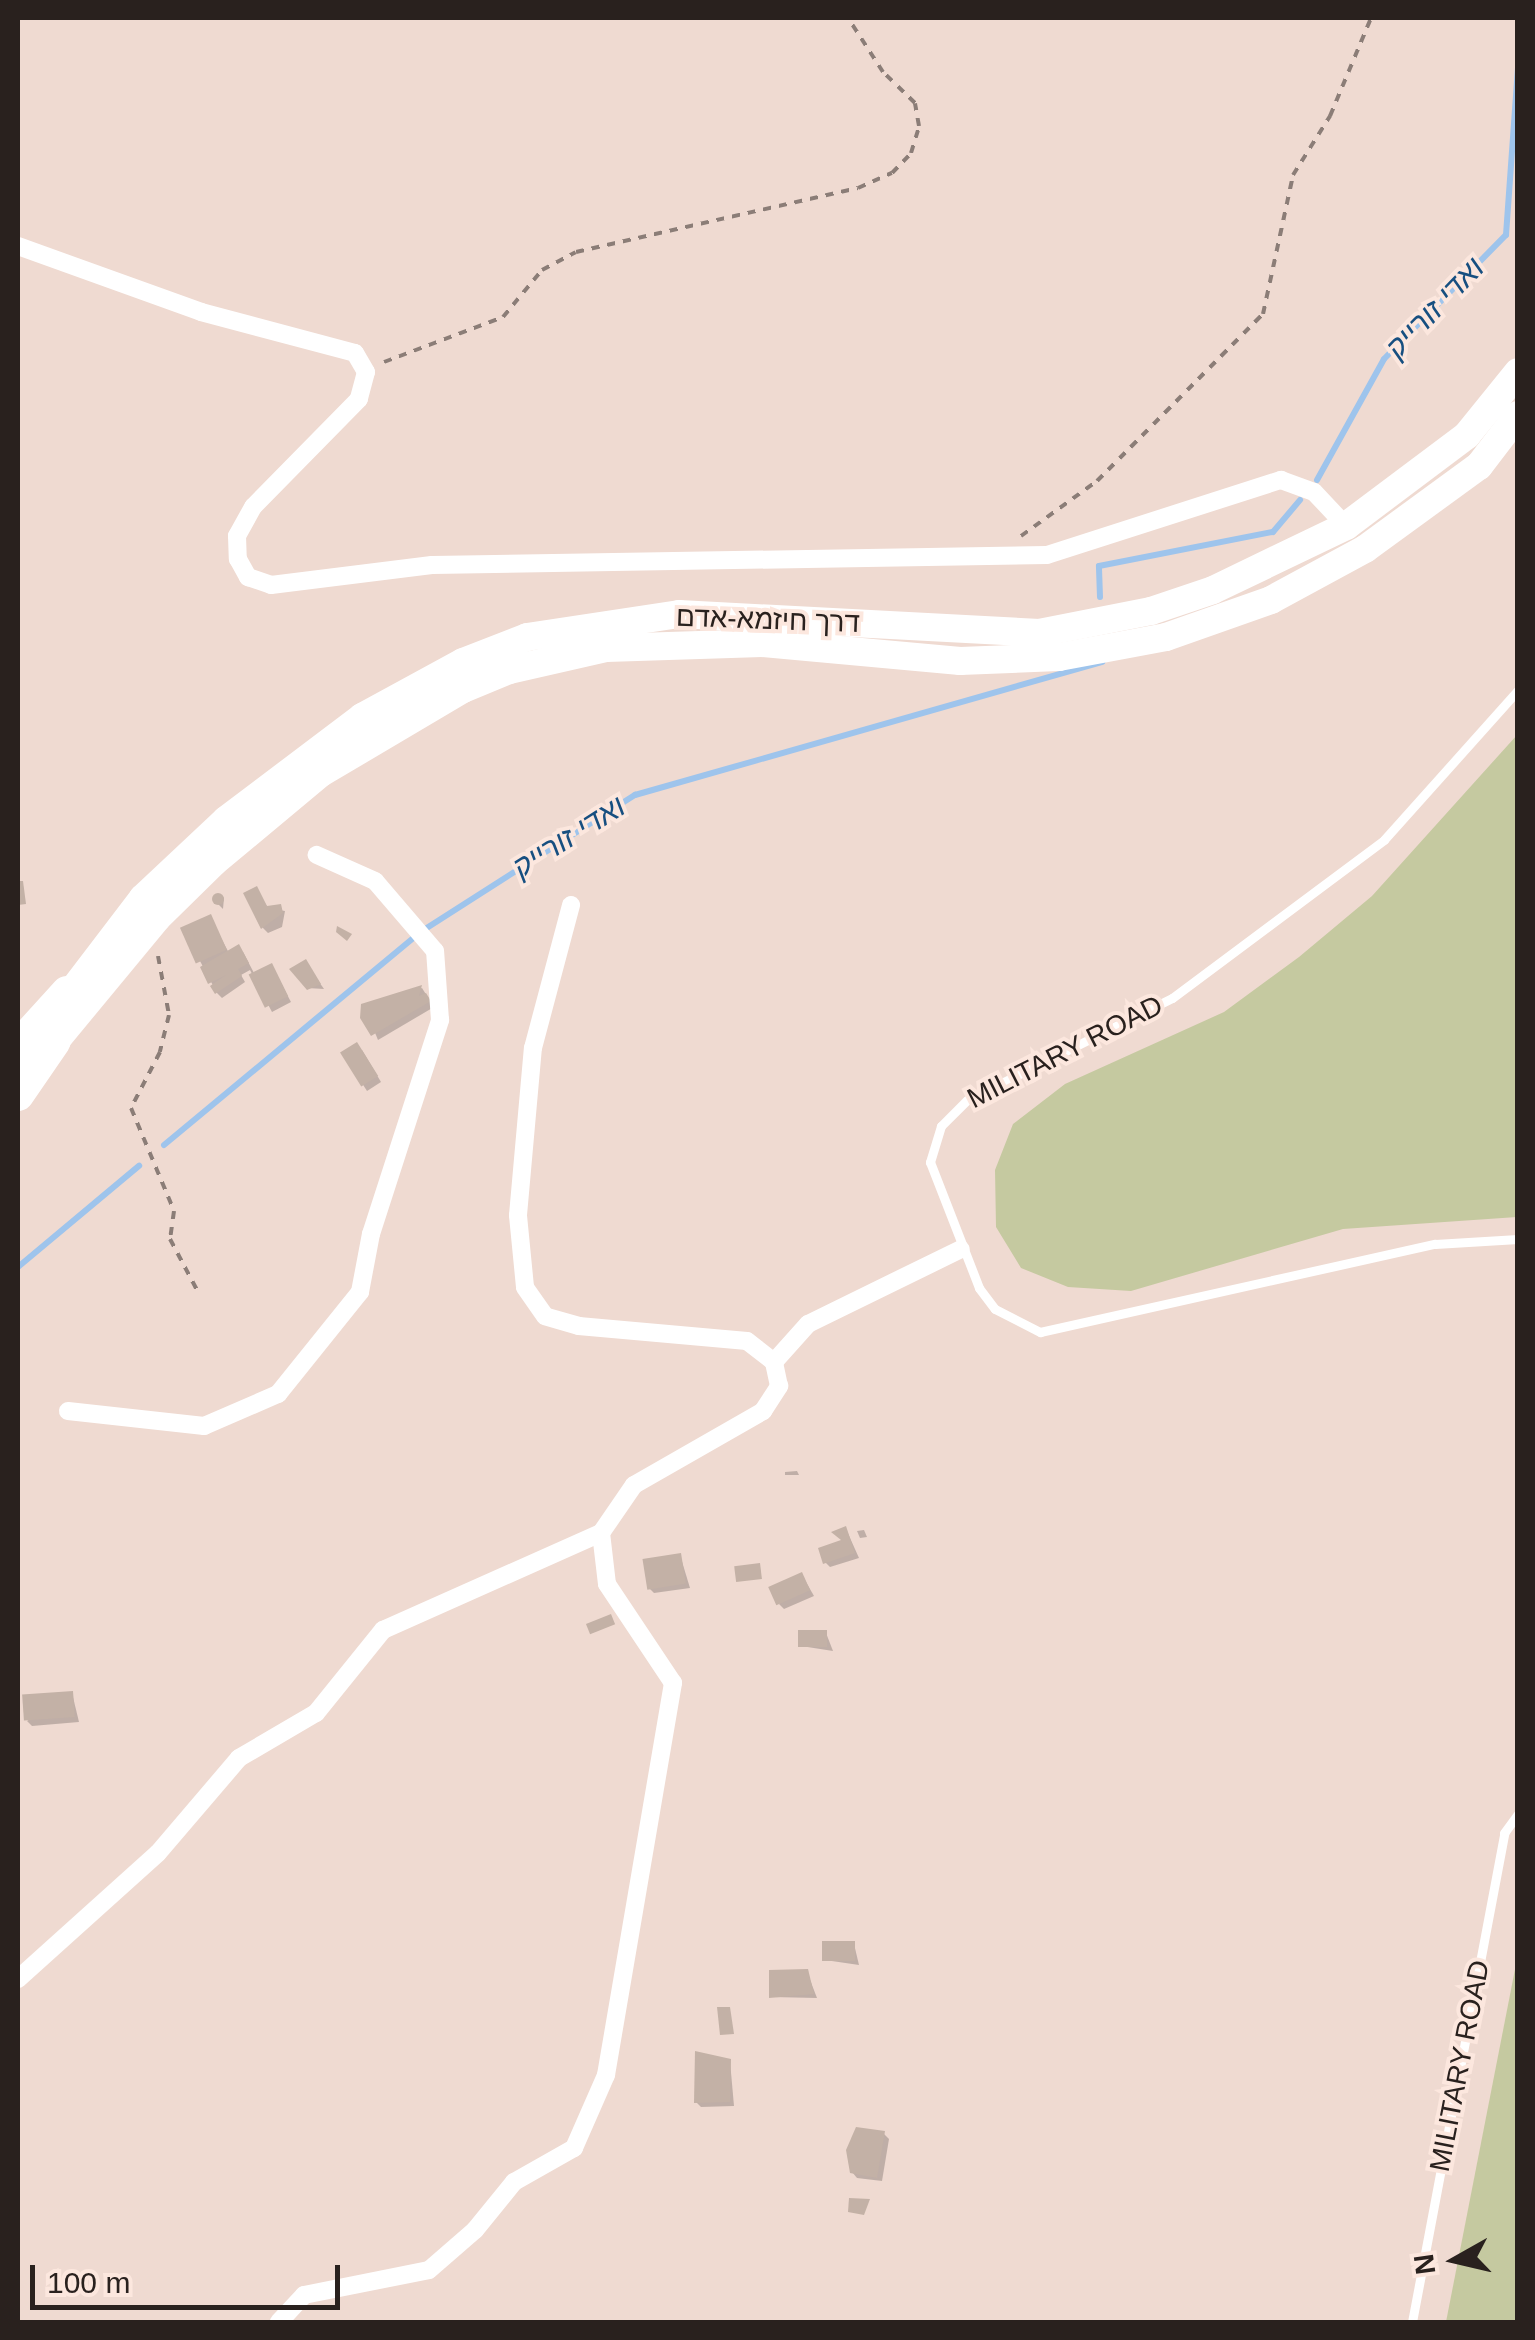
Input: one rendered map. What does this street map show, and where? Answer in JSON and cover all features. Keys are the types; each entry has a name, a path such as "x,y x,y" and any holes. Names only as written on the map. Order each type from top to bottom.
{"highway":[{"path":"18,1046 67,992"},
{"path":"18,1092 55,1041"}],"main road":[{"name":"דרך חיזמא-אדם","path":"18,1062 67,992 143,898 314,751 422,684 528,637 680,614 1039,634 1213,590 1346,526 1467,435 1518,372"},
{"name":"דרך חיזמא-אדם","path":"55,1041 157,918 321,773 416,714 508,670 606,648 686,642 960,661 1059,658 1166,636 1271,600 1366,550 1479,466 1518,415"}],"street":[{"path":"18,246 201,312 356,353 366,372 359,399 244,522 236,536 238,560 248,576 271,585 432,565 1047,555 1110,538 1281,480 1314,492 1346,526"},
{"path":"68,1411 204,1426 278,1394 360,1292 370,1234 440,1020 435,950 375,882 317,855"},
{"path":"18,1979 158,1854 238,1758 316,1712 383,1630 601,1533 634,1484 763,1411 779,1386 774,1362 747,1341 579,1326 545,1316 525,1287 518,1216 533,1048 571,904"},
{"path":"774,1362 808,1324 961,1250"},
{"path":"279,2322 304,2295 430,2270 475,2230 514,2182 574,2148 606,2074 674,1683 607,1584 601,1533"}],"lane":[{"name":"MILITARY ROAD","path":"1518,690 1369,851 1172,998 954,1111 940,1126 930,1162 961,1250 995,1309 1040,1332 1435,1244 1518,1239"},
{"name":"MILITARY ROAD","path":"1412,2322 1504,1833 1518,1814"}],"path":[{"path":"366,372 432,340 502,317 542,270 576,252 670,236 858,188 892,173 912,154 919,126 915,103 883,72 848,18"},
{"path":"987,557 1097,481 1263,314 1294,175 1330,116 1371,18"},
{"path":"158,956 169,1016 160,1052 131,1108 174,1211 170,1239 197,1290"}],"green space":[{"path":"1517,735 1517,1217 1343,1229 1131,1291 1068,1287 1021,1268 996,1227 995,1170 1013,1124 1065,1084 1224,1012 1299,957 1372,896"},
{"path":"1517,1959 1517,2322 1446,2322"}],"building":[{"path":"18,881 23,881 26,904 18,905"},
{"path":"257,886 267,906 281,904 283,913 261,929 243,893"},
{"path":"213,894 223,894 223,904 213,904"},
{"path":"211,914 227,950 196,963 180,928"},
{"path":"337,926 352,934 347,941 336,932"},
{"path":"239,944 249,963 238,969 242,976 215,994 210,986 226,975 208,984 200,967"},
{"path":"306,959 321,984 307,990 289,969"},
{"path":"272,963 288,996 265,1008 249,974"},
{"path":"422,985 419,996 426,993 431,1001 371,1036 360,1018 361,1004"},
{"path":"357,1042 378,1076 361,1087 340,1053"},
{"path":"846,1526 855,1553 823,1564 818,1548 841,1540 831,1532"},
{"path":"681,1553 686,1584 647,1590 642,1559"},
{"path":"760,1563 762,1579 736,1582 734,1566"},
{"path":"802,1572 810,1590 776,1605 768,1587"},
{"path":"611,1614 615,1624 590,1634 586,1624"},
{"path":"798,1630 827,1630 827,1647 798,1647"},
{"path":"73,1691 75,1717 24,1720 22,1695"},
{"path":"822,1941 855,1941 855,1961 822,1961"},
{"path":"808,1969 814,1994 769,1998 769,1970"},
{"path":"717,2007 730,2007 734,2034 720,2035"},
{"path":"695,2051 731,2059 730,2102 694,2103"},
{"path":"856,2127 885,2131 877,2178 850,2173 846,2150"},
{"path":"849,2198 870,2199 864,2215 848,2212"}],"waterway":[{"name":"ואדי זורייק","path":"1317,480 1384,359 1506,235 1518,67"},
{"name":"ואדי זורייק","path":"1100,597 1099,566 1273,532 1300,500"},
{"name":"ואדי זורייק","path":"164,1145 422,931 635,795 1102,662"},
{"name":"ואדי זורייק","path":"18,1267 139,1166"}]}
